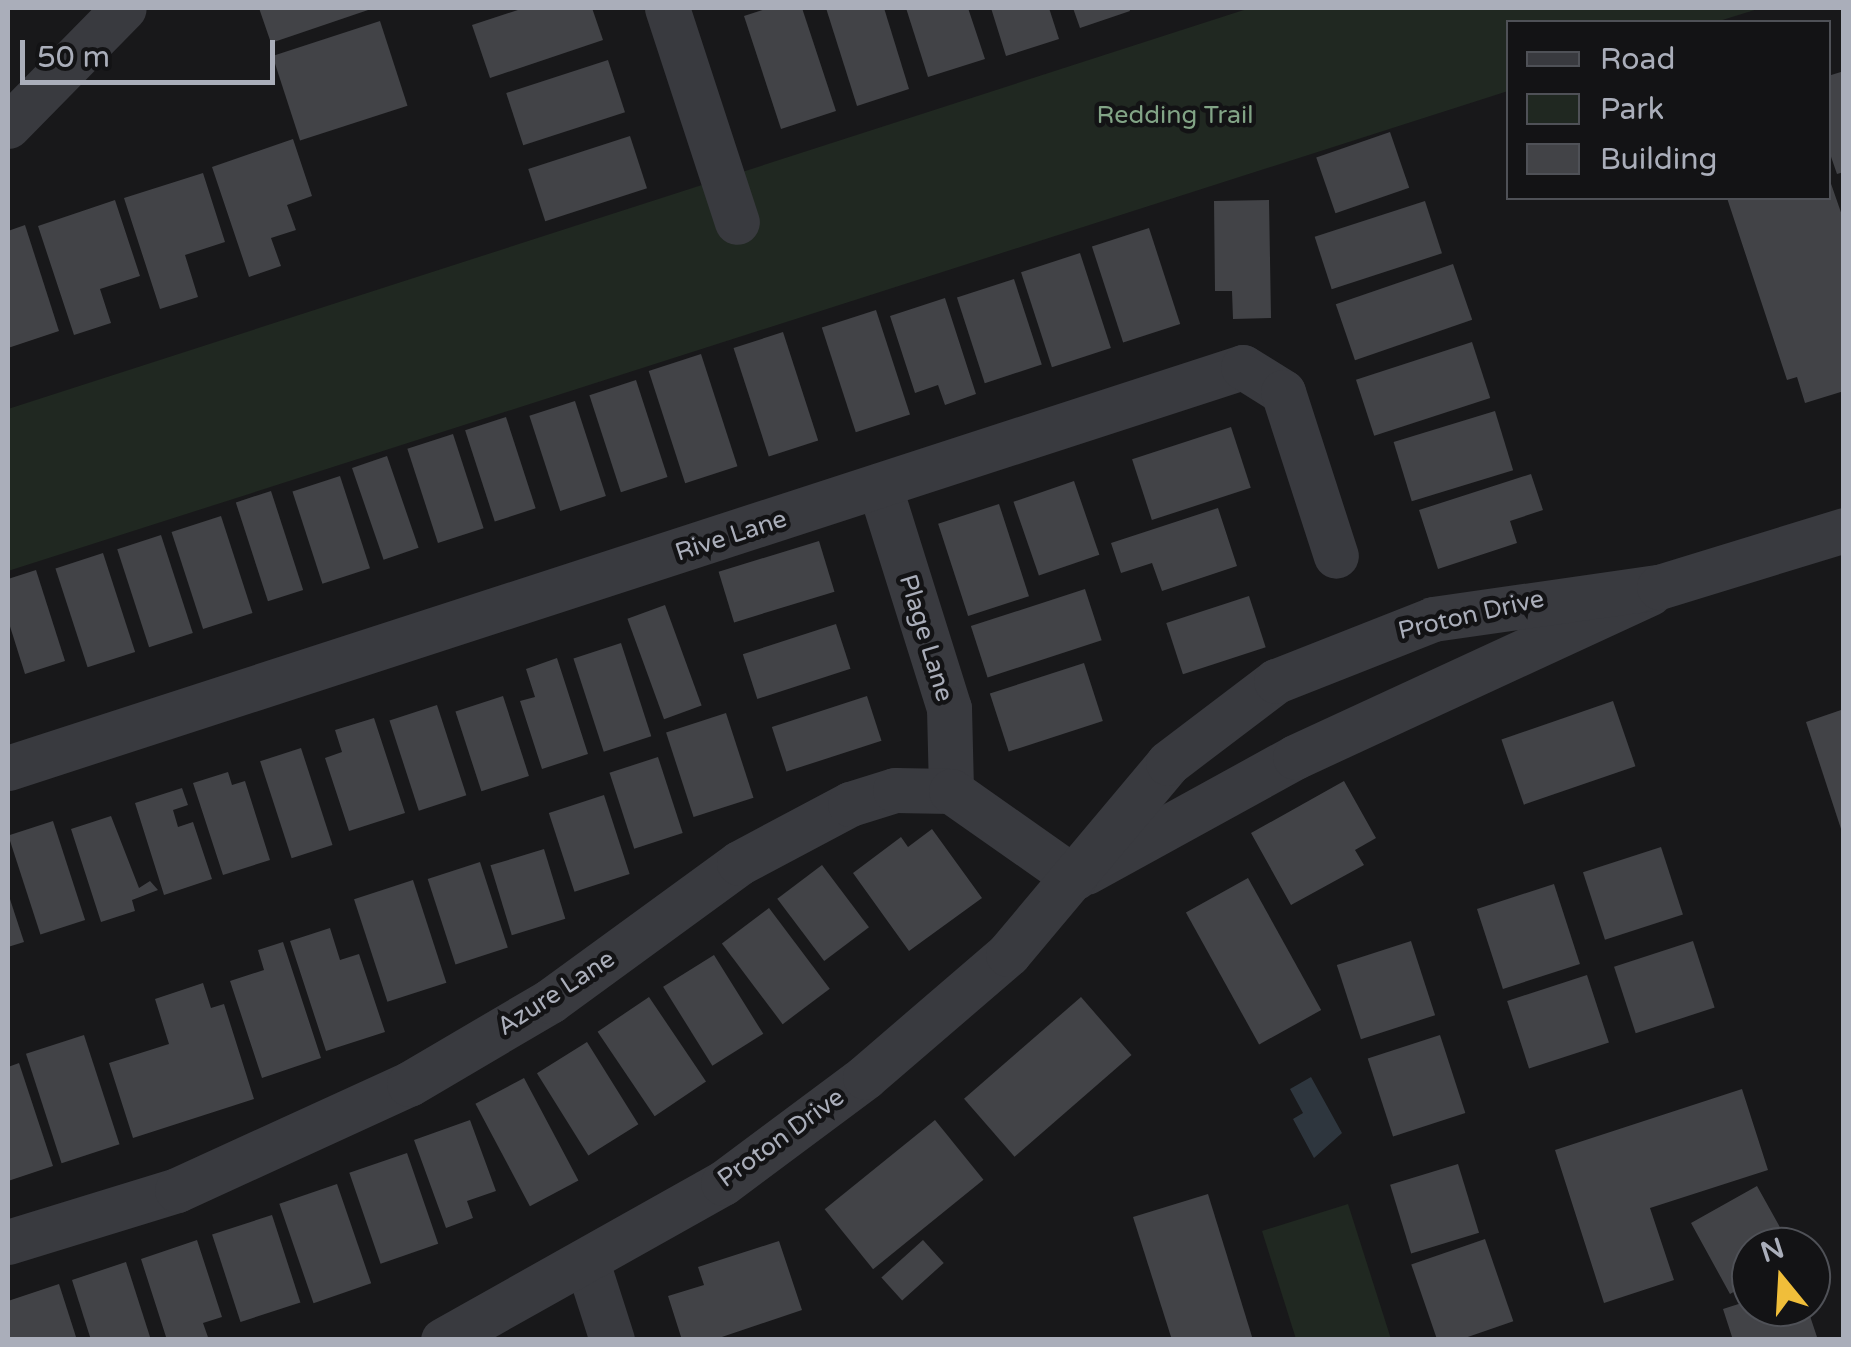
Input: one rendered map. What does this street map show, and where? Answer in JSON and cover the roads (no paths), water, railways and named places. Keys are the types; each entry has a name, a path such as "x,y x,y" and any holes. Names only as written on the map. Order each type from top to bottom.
{"street":[{"path":"8,126 124,8"},
{"path":"667,8 738,222"},
{"name":"Rive Lane","path":"8,768 1244,367 1283,392 1336,556"},
{"name":"Plage Lane","path":"880,488 949,708 951,791"},
{"name":"Proton Drive","path":"443,1340 723,1183 865,1077 1008,954 1168,763 1276,681 1434,619 1659,587 1844,530"},
{"name":"Proton Drive","path":"1075,878 1295,757 1608,618 1659,587"},
{"name":"Azure Lane","path":"8,1242 177,1190 409,1084 550,1001 794,830 894,790 951,791"},
{"path":"951,791 1075,878"},
{"path":"587,1262 612,1340"}],"park label":[{"name":"Redding Trail","path":"1175,115"}]}
